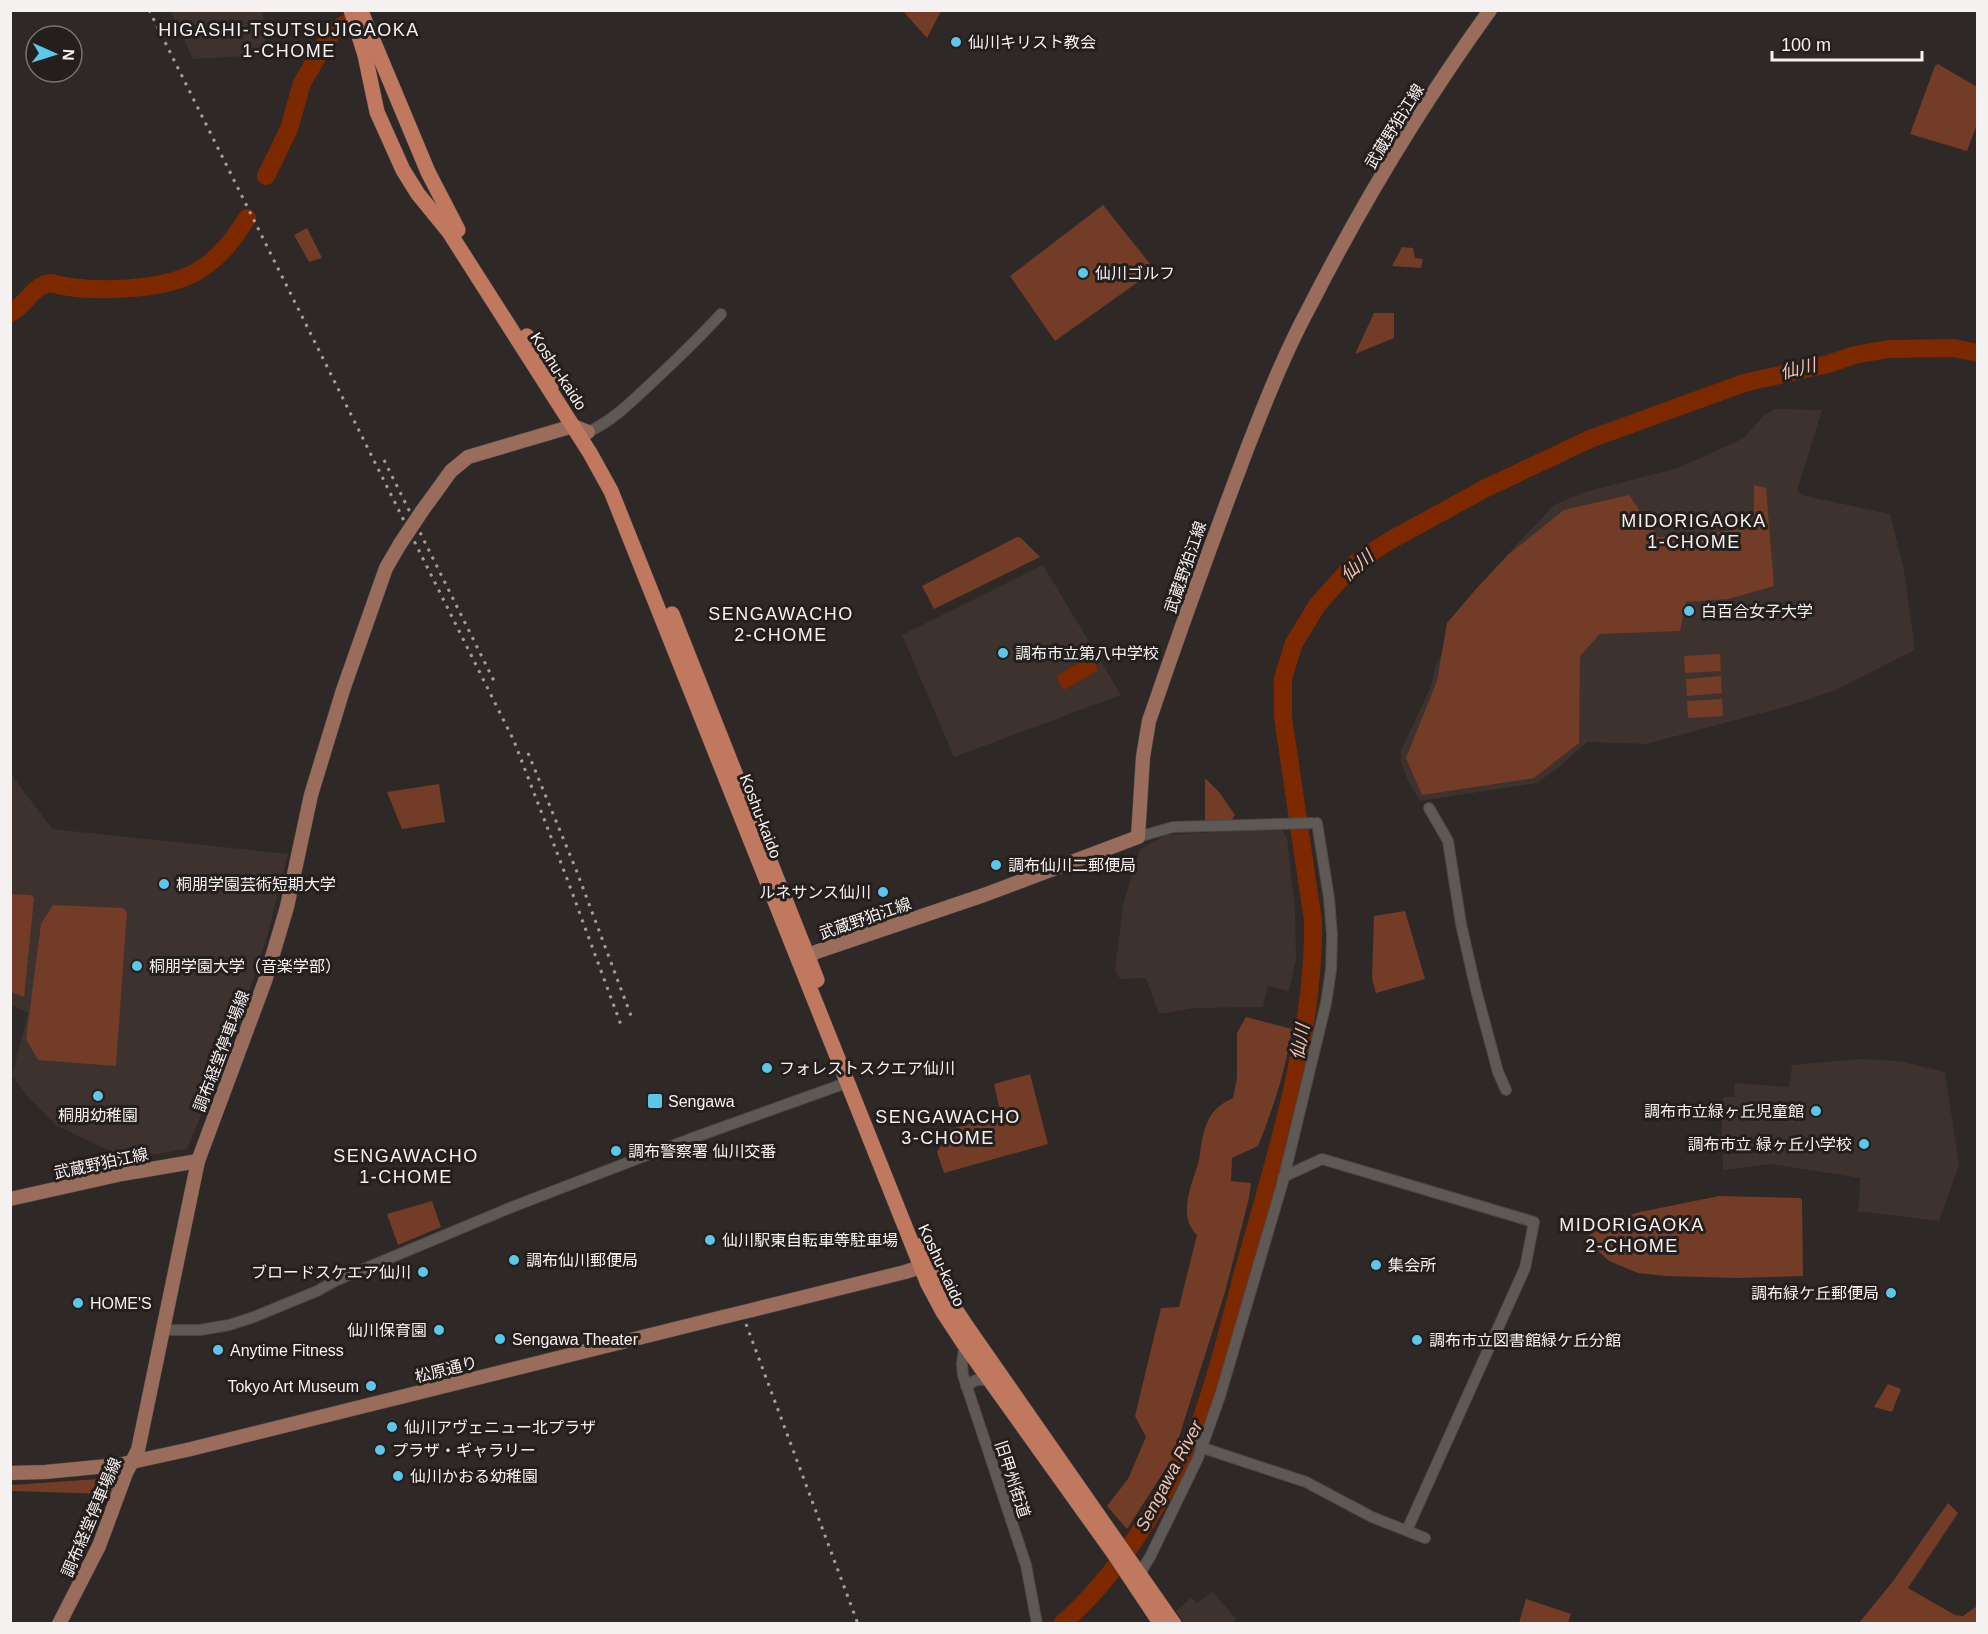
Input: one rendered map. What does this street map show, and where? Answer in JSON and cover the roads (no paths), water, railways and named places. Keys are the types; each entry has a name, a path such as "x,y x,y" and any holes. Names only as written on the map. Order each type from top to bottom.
{"highway":[{"name":"Koshu-kaido","path":"351,10 365,55 376,112 403,170 412,186 449,232 573,426 611,491 859,1091 943,1312 990,1380 1117,1549"},
{"name":"Koshu-kaido","path":"361,10 437,192 458,229 588,432 633,517 720,730 846,1083 925,1266 1117,1549 1174,1623"},
{"name":"Koshu-kaido","path":"1134,1573 1161,1623"}],"main road":[{"name":"武蔵野狛江線","path":"803,959 984,895 1138,837 1143,757 1149,721 1222,512 1268,397 1310,305 1377,186 1455,59 1490,10"},
{"path":"573,426 588,432"},
{"name":"調布経堂停車場線","path":"59,1623 99,1546 126,1473 138,1450 198,1161 265,981 287,907 311,795 343,690 386,568 446,476 468,457 573,426"},
{"name":"武蔵野狛江線","path":"10,1199 122,1174 198,1161"},
{"name":"松原通り","path":"10,1473 118,1465 233,1439 925,1266"}],"street":[{"path":"588,432 624,408 687,350 721,314"},
{"path":"1429,808 1448,841 1461,924 1476,990 1498,1072 1506,1090"},
{"path":"1134,1573 1199,1444 1220,1395 1283,1177 1326,1003 1332,935 1329,898 1314,823 1173,827 1138,837"},
{"path":"162,1330 200,1330 229,1325 254,1317 512,1208 655,1152 846,1083"},
{"path":"1283,1177 1322,1159 1534,1222 1525,1268 1407,1530"},
{"name":"旧甲州街道","path":"967,1327 962,1364 966,1386 1026,1565 1037,1623"},
{"path":"966,1386 976,1380 990,1380"},
{"path":"1199,1444 1306,1482 1372,1517 1425,1538"}],"waterway":[{"path":"266,176 289,129 302,83 332,32 345,24"},
{"path":"10,313 39,287 51,283 86,289 128,288 169,282 187,276 201,269 221,253 247,218"},
{"name":"仙川","path":"1062,1624 1104,1581 1140,1532 1171,1480 1200,1423 1278,1148 1307,1011 1312,965 1313,921 1283,717 1283,678 1294,643 1318,604 1355,563 1391,540 1484,489 1590,439 1744,383 1828,364 1854,355 1889,349 1954,348 1978,353"}],"railway":[{"path":"149,10 514,741 621,1025"},
{"path":"384,460 496,685"},
{"path":"528,753 577,872 633,1021"},
{"path":"746,1324 858,1624"}],"place":[{"name":"仙川キリスト教会","path":"956,42"},
{"name":"仙川ゴルフ","path":"1083,273"},
{"name":"白百合女子大学","path":"1689,611"},
{"name":"調布市立第八中学校","path":"1003,653"},
{"name":"調布仙川二郵便局","path":"996,865"},
{"name":"桐朋学園芸術短期大学","path":"164,884"},
{"name":"ルネサンス仙川","path":"883,892"},
{"name":"桐朋学園大学（音楽学部）","path":"137,966"},
{"name":"フォレストスクエア仙川","path":"767,1068"},
{"name":"桐朋幼稚園","path":"98,1096"},
{"name":"Sengawa","path":"655,1101"},
{"name":"調布市立緑ヶ丘児童館","path":"1816,1111"},
{"name":"調布市立 緑ヶ丘小学校","path":"1864,1144"},
{"name":"調布警察署 仙川交番","path":"616,1151"},
{"name":"仙川駅東自転車等駐車場","path":"710,1240"},
{"name":"調布仙川郵便局","path":"514,1260"},
{"name":"集会所","path":"1376,1265"},
{"name":"ブロードスケエア仙川","path":"423,1272"},
{"name":"調布緑ケ丘郵便局","path":"1891,1293"},
{"name":"HOME'S","path":"78,1303"},
{"name":"仙川保育園","path":"439,1330"},
{"name":"Sengawa Theater","path":"500,1339"},
{"name":"調布市立図書館緑ケ丘分館","path":"1417,1340"},
{"name":"Anytime Fitness","path":"218,1350"},
{"name":"Tokyo Art Museum","path":"371,1386"},
{"name":"仙川アヴェニュー北プラザ","path":"392,1427"},
{"name":"プラザ・ギャラリー","path":"380,1450"},
{"name":"仙川かおる幼稚園","path":"398,1476"}],"district":[{"name":"HIGASHI-TSUTSUJIGAOKA 1-CHOME","path":"289,40"},
{"name":"MIDORIGAOKA 1-CHOME","path":"1694,531"},
{"name":"SENGAWACHO 2-CHOME","path":"781,624"},
{"name":"SENGAWACHO 3-CHOME","path":"948,1127"},
{"name":"SENGAWACHO 1-CHOME","path":"406,1166"},
{"name":"MIDORIGAOKA 2-CHOME","path":"1632,1235"}],"water label":[{"name":"Sengawa River","path":"1169,1476"}]}
